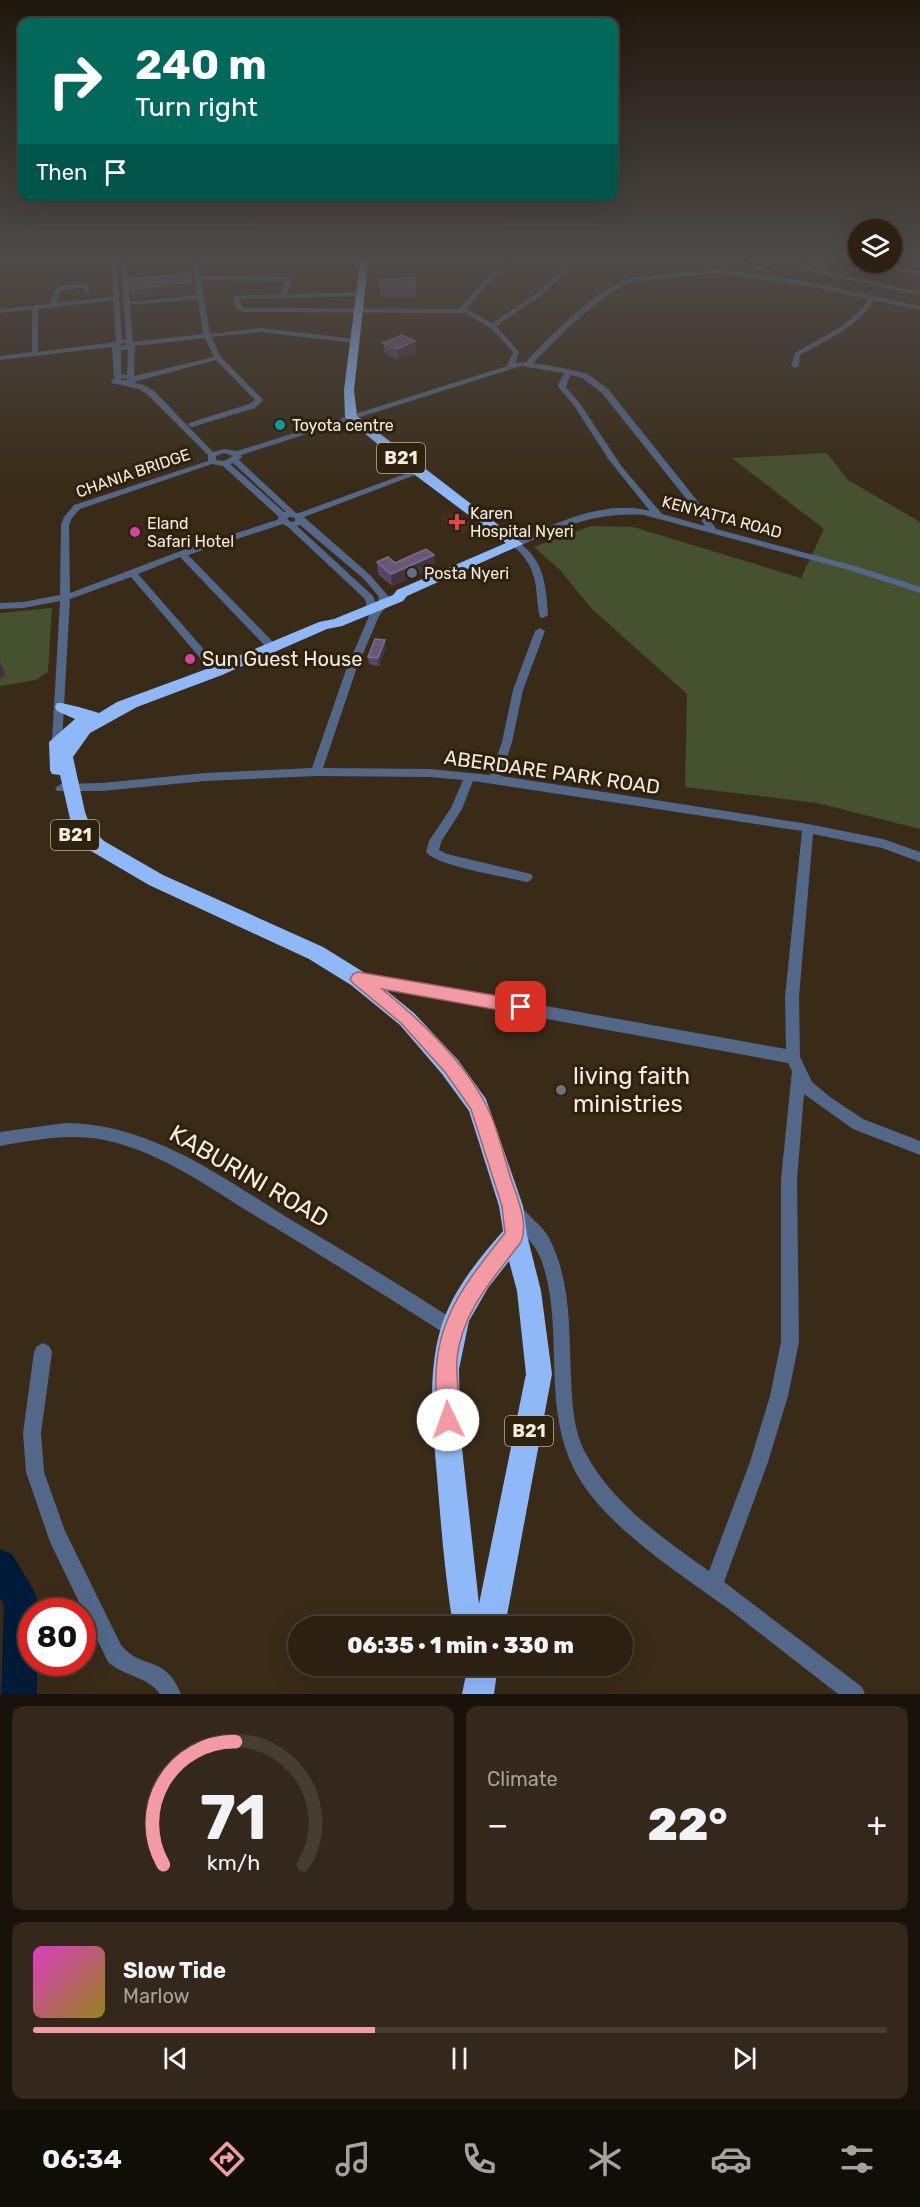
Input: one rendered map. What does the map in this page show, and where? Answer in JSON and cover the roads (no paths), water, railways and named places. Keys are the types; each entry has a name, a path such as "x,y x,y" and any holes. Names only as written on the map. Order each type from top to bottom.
{"highway":[{"path":"351,417 349,390 355,335"},
{"name":"B21","path":"351,417 419,472 516,544"},
{"path":"62,745 78,723 93,716 217,671 324,625 337,623 516,544"},
{"path":"62,745 84,729 134,702"},
{"path":"63,707 76,714 93,716"},
{"name":"B21","path":"62,745 66,792 92,841 156,880 316,953 358,979 407,1018 450,1067 478,1106 511,1206 515,1235 529,1291 539,1374 492,1616"},
{"path":"466,1616 461,1587 449,1455 447,1356 453,1329 468,1296 515,1235"}],"street":[{"path":"35,335 35,354"},
{"path":"117,335 118,378 116,383 150,377 218,358"},
{"path":"130,335 131,380"},
{"path":"0,358 217,335"},
{"path":"309,335 354,341"},
{"path":"500,335 516,352 511,366"},
{"path":"529,363 557,335"},
{"path":"795,366 797,354 830,335"},
{"path":"192,425 258,404 258,400 250,390 218,358 207,336"},
{"path":"225,465 236,458 351,417 511,366 529,363 585,376 604,391 700,510 713,531"},
{"path":"568,372 562,385 563,388 585,414 596,437 632,486 660,517"},
{"path":"131,380 153,390 192,425 215,456 236,458 291,519"},
{"path":"131,380 151,393 225,465 367,577 377,605 351,670 316,772"},
{"name":"CHANIA BRIDGE","path":"62,745 61,661 66,578 65,525 68,517 77,507 215,456"},
{"path":"0,606 27,606 63,598 419,472"},
{"name":"KENYATTA ROAD","path":"516,544 580,516 603,511 625,510 660,517 892,579 920,590"},
{"path":"516,544 528,552 537,568 543,615"},
{"path":"182,554 272,647"},
{"path":"132,572 217,671"},
{"path":"494,779 507,742 519,690 540,631"},
{"name":"CHANIA BRIDGE","path":"61,661 58,681 62,745"},
{"name":"ABERDARE PARK ROAD","path":"66,792 205,777 316,772 430,773 470,776 808,828 883,844 920,858"},
{"path":"470,776 456,808 435,841 432,852 444,858 527,877"},
{"path":"713,1586 759,1462 779,1396 790,1342 789,1179 796,1065 792,997 808,828"},
{"path":"358,979 404,985 796,1065"},
{"path":"796,1065 807,1087 858,1124 920,1149"},
{"name":"KABURINI ROAD","path":"0,1139 67,1128 104,1133 141,1142 183,1164 375,1278 453,1329"},
{"path":"511,1206 541,1240 552,1271 561,1322 568,1431 584,1470 607,1499 659,1546 855,1694"},
{"path":"43,1352 32,1433 34,1472 47,1509 57,1535 117,1656 139,1670 157,1675 168,1684 171,1694"}],"waterway":[{"path":"0,1566 21,1601 19,1694"}],"place":[{"name":"Toyota centre","path":"280,425"},
{"name":"Karen Hospital Nyeri","path":"457,522"},
{"name":"Eland Safari Hotel","path":"135,532"},
{"name":"Posta Nyeri","path":"412,573"},
{"name":"Sun Guest House","path":"190,659"},
{"name":"living faith ministries","path":"561,1090"}]}
